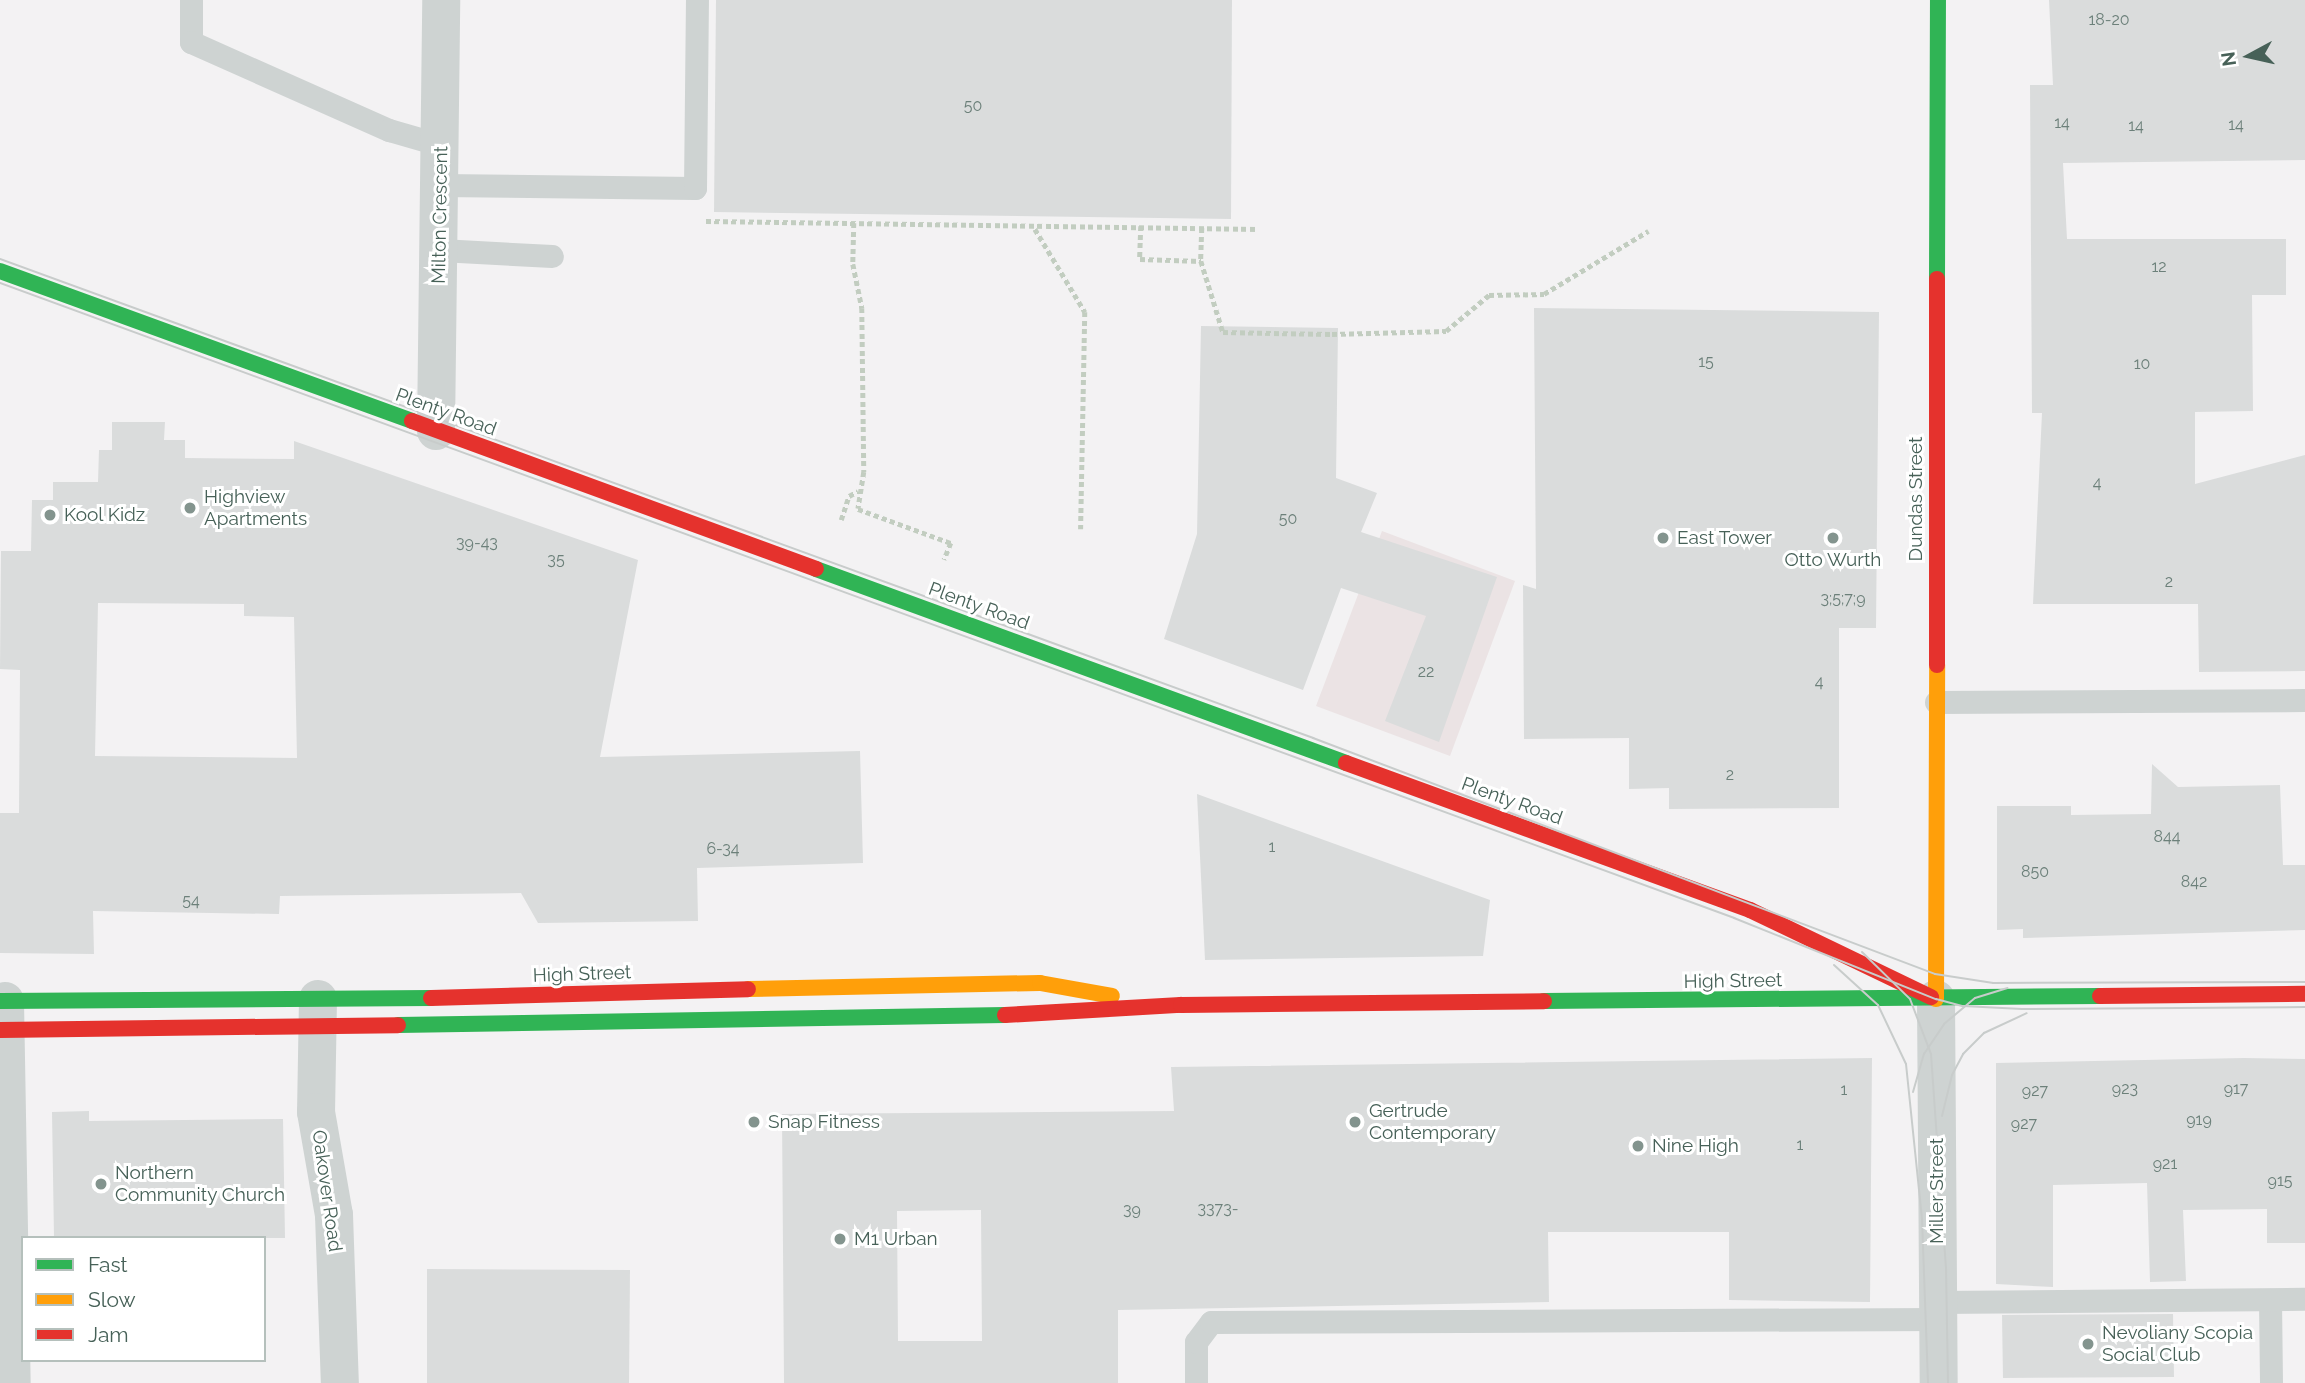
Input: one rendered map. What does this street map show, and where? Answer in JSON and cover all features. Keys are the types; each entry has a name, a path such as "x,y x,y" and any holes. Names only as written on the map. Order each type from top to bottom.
{"main road":[{"name":"Dundas Street","path":"1936,999 1937,0"},
{"name":"Plenty Road","path":"0,271 1750,910 1936,999"},
{"name":"High Street","path":"3,1015 118,1030 556,997 806,986 1040,983 1163,1005"},
{"path":"806,986 807,1020"},
{"name":"High Street","path":"3,1015 117,1001 318,1014 556,1024 1041,1016 1163,1005 2305,994"},
{"path":"556,997 556,1024"},
{"path":"117,1001 118,1030"}],"street":[{"name":"Milton Crescent","path":"436,430 441,0"},
{"name":"Miller Street","path":"1936,999 1939,1383"},
{"name":"Oakover Road","path":"318,1014 316,1112 335,1227 340,1383"},
{"path":"3,1015 12,1383"}],"lane":[{"path":"191,0 191,42 389,130 441,145"},
{"path":"440,185 695,188 697,0"},
{"path":"440,250 552,256"},
{"path":"1937,702 2305,700"},
{"path":"1196,1383 1196,1342 1211,1322 1938,1310 2305,1299"},
{"path":"2270,1300 2271,1383"}],"path":[{"path":"701,221 1035,229 1141,226 1258,229"},
{"path":"854,223 853,264 862,308 863,472 858,490 858,509 951,543 944,561"},
{"path":"1141,226 1140,259 1202,261"},
{"path":"1202,228 1202,261 1223,332 1446,331 1489,295 1544,294 1648,231"},
{"path":"1035,229 1086,312 1081,529"},
{"path":"841,520 849,496 858,490"}],"shaded area":[{"path":"1382,531 1515,581 1450,756 1316,706"}],"building":[{"path":"716,0 1232,0 1231,219 714,212"},
{"path":"2049,0 2305,0 2305,160 2063,163 2067,239 2286,239 2286,295 2252,295 2253,411 2195,412 2195,484 2305,455 2305,671 2199,672 2198,604 2033,604 2042,413 2032,413 2030,85 2053,85"},
{"path":"1534,308 1879,312 1876,628 1839,628 1839,808 1669,809 1669,788 1629,789 1629,738 1524,739 1523,585 1536,589"},
{"path":"1201,326 1338,328 1336,478 1377,493 1361,532 1497,577 1439,742 1385,721 1426,616 1341,588 1303,690 1164,639 1197,534"},
{"path":"112,422 165,422 164,440 185,440 185,458 294,459 294,441 638,560 600,757 860,751 863,863 697,868 698,921 538,923 521,893 280,896 279,914 93,911 94,954 0,953 0,813 19,813 20,670 0,669 1,551 31,551 32,500 53,500 53,482 98,482 99,450 112,450","holes":["98,603 244,604 244,616 294,617 297,758 95,756"]},
{"path":"2152,764 2178,787 2280,785 2283,865 2305,865 2305,930 2023,938 2023,929 1997,930 1997,806 2071,806 2071,815 2151,814"},
{"path":"1197,794 1490,900 1483,956 1205,960"},
{"path":"1872,1058 1870,1302 1729,1300 1729,1232 1548,1232 1549,1302 1118,1310 1118,1383 784,1383 782,1114 1174,1111 1171,1067","holes":["981,1210 982,1341 898,1341 897,1211"]},
{"path":"2305,1059 2305,1243 2267,1243 2267,1209 2183,1210 2186,1281 2150,1282 2147,1183 2053,1185 2053,1287 1996,1284 1996,1063"},
{"path":"89,1111 89,1121 283,1119 285,1238 54,1236 52,1112"},
{"path":"427,1269 630,1270 629,1383 427,1383"},
{"name":"Nevoliany Scopia Social Club","path":"2173,1314 2174,1377 2003,1378 2002,1315"}],"tram line":[{"path":"0,259 1313,738 1935,974 1993,983 2305,982"},
{"path":"0,283 1734,918 1936,999 1963,1006 2022,1009 2305,1007"},
{"path":"1862,952 1910,999 1931,1054 1946,1268 1948,1383"},
{"path":"1834,965 1878,1005 1906,1064 1922,1219 1928,1383"},
{"path":"1913,1092 1924,1054 1944,1024 1975,998 2008,988"},
{"path":"1942,1116 1952,1075 1963,1054 1984,1033 2027,1013"}],"traffic: fast":[{"path":"1937,279 1938,0"},
{"path":"0,271 412,421"},
{"path":"816,569 1346,763"},
{"path":"1544,1001 2100,996"},
{"path":"0,1001 431,998"},
{"path":"398,1025 1005,1015"}],"traffic: slow":[{"path":"1936,999 1937,665"},
{"path":"748,989 1040,983 1112,996"}],"traffic: jam":[{"path":"1937,279 1937,665"},
{"path":"412,421 816,569"},
{"path":"1346,763 1750,910 1931,997"},
{"path":"431,998 748,989"},
{"path":"2100,996 2305,994"},
{"path":"1005,1015 1181,1005 1544,1001"},
{"path":"0,1030 398,1025"}],"place":[{"name":"Highview Apartments","path":"190,508"},
{"name":"Kool Kidz","path":"50,515"},
{"name":"East Tower","path":"1663,538"},
{"name":"Otto Wurth","path":"1833,538"},
{"name":"Snap Fitness","path":"754,1122"},
{"name":"Gertrude Contemporary","path":"1355,1122"},
{"name":"Nine High","path":"1638,1146"},
{"name":"Northern Community Church","path":"101,1184"},
{"name":"M1 Urban","path":"840,1239"},
{"name":"Nevoliany Scopia Social Club","path":"2088,1344"}]}
